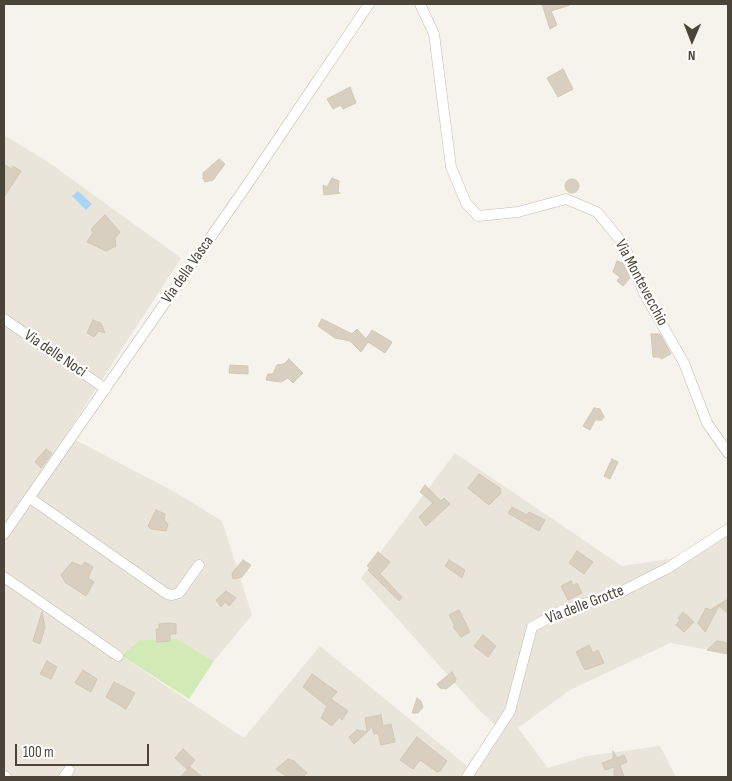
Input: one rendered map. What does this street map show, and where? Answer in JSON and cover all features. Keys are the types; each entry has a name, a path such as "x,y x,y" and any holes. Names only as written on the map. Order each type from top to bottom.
{"street":[{"name":"Via della Vasca","path":"4,534 106,389 369,4"},
{"name":"Via Montevecchio","path":"420,4 434,34 451,167 466,203 478,216 518,212 566,199 597,212 624,245 644,293 684,363 708,423 728,453"},
{"name":"Via delle Noci","path":"4,319 106,389"},
{"path":"30,498 172,596 178,593 199,565"},
{"name":"Via delle Grotte","path":"467,777 510,711 532,627 562,610 617,594 668,568 728,529"},
{"path":"4,578 118,656"}],"shaded area":[{"path":"4,135 48,162 181,258 66,435 173,491 222,521 252,615 214,661 177,639 123,657 244,738 320,646 467,766 495,725 477,708 361,578 455,453 622,566 670,559 728,535 728,653 670,643 570,690 518,728 548,768 587,756 660,746 676,777 4,777"}],"green space":[{"path":"177,639 214,661 189,699 122,656 140,640"}],"water":[{"path":"78,191 92,204 86,210 72,196"}],"building":[{"path":"542,4 570,5 551,11 557,25 550,29"},
{"path":"563,69 573,89 558,97 547,78"},
{"path":"350,87 356,103 343,109 341,105 333,109 327,99"},
{"path":"219,159 225,164 213,180 205,182 203,173"},
{"path":"4,164 11,169 13,166 21,171 4,197"},
{"path":"332,178 339,181 338,192 340,193 324,195 323,185 327,187"},
{"path":"569,179 575,179 579,186 575,193 569,193 565,189 565,183"},
{"path":"105,215 120,232 115,238 116,246 106,251 87,242 93,233 91,229"},
{"path":"617,261 623,263 630,278 623,286 617,281 620,277 613,272"},
{"path":"322,319 352,334 357,329 366,339 372,330 392,342 385,353 368,342 361,352 350,341 335,338 318,326"},
{"path":"93,320 101,323 105,333 99,331 94,337 87,333"},
{"path":"651,334 660,334 671,354 661,359 660,357 653,357"},
{"path":"289,359 303,373 293,383 288,378 281,382 266,380 268,374 273,374 277,365 284,364"},
{"path":"230,365 248,366 248,374 229,373"},
{"path":"594,408 600,409 604,417 602,420 595,420 590,430 583,426"},
{"path":"46,449 52,453 41,468 35,462"},
{"path":"612,459 618,462 610,479 604,476"},
{"path":"479,474 500,488 501,493 489,505 468,488"},
{"path":"425,485 441,501 444,498 450,504 426,526 419,517 433,503 420,492"},
{"path":"512,507 527,515 529,512 545,520 539,531 508,513"},
{"path":"156,510 165,514 164,520 168,524 166,531 151,529 148,526"},
{"path":"577,551 593,562 584,574 569,563"},
{"path":"378,552 390,562 380,574 402,597 399,601 368,570 370,568 367,566"},
{"path":"243,560 251,565 242,577 233,579 232,573"},
{"path":"449,560 465,570 462,578 445,566"},
{"path":"72,562 82,566 85,562 93,567 88,578 94,582 86,596 66,583 61,575"},
{"path":"571,581 573,586 577,583 582,593 568,600 561,586"},
{"path":"226,591 236,598 229,606 225,602 221,607 216,600"},
{"path":"728,599 728,613 719,606 705,632 698,623 706,608 710,610"},
{"path":"459,610 470,632 461,637 453,627 455,626 449,615"},
{"path":"42,612 45,627 40,644 33,641"},
{"path":"683,612 694,622 684,632 676,625 680,620 678,618"},
{"path":"159,624 176,624 176,634 170,634 170,641 157,642 156,629 159,629"},
{"path":"483,635 496,646 488,657 474,646"},
{"path":"717,641 728,643 728,654 707,650"},
{"path":"589,645 593,653 598,650 604,663 585,670 576,652"},
{"path":"47,661 57,667 51,679 40,674"},
{"path":"83,670 97,679 91,692 75,683"},
{"path":"452,672 456,679 455,682 446,689 440,688 437,684"},
{"path":"312,674 337,692 331,699 348,711 342,720 339,717 332,726 321,718 327,706 303,687"},
{"path":"114,682 135,693 126,709 106,697"},
{"path":"417,698 421,701 423,707 418,713 412,713"},
{"path":"381,715 383,726 391,724 395,742 381,745 378,733 374,734 372,726 367,732 365,718"},
{"path":"357,730 367,732 354,744 349,737"},
{"path":"417,737 447,761 440,771 437,772 420,760 413,769 400,760"},
{"path":"183,749 195,760 187,769 175,758"},
{"path":"613,751 617,758 624,755 627,762 620,765 624,777 614,777 614,767 605,770 602,763 613,759"},
{"path":"288,759 294,761 307,773 303,777 287,777 276,769"},
{"path":"190,767 202,777 180,777"}]}
